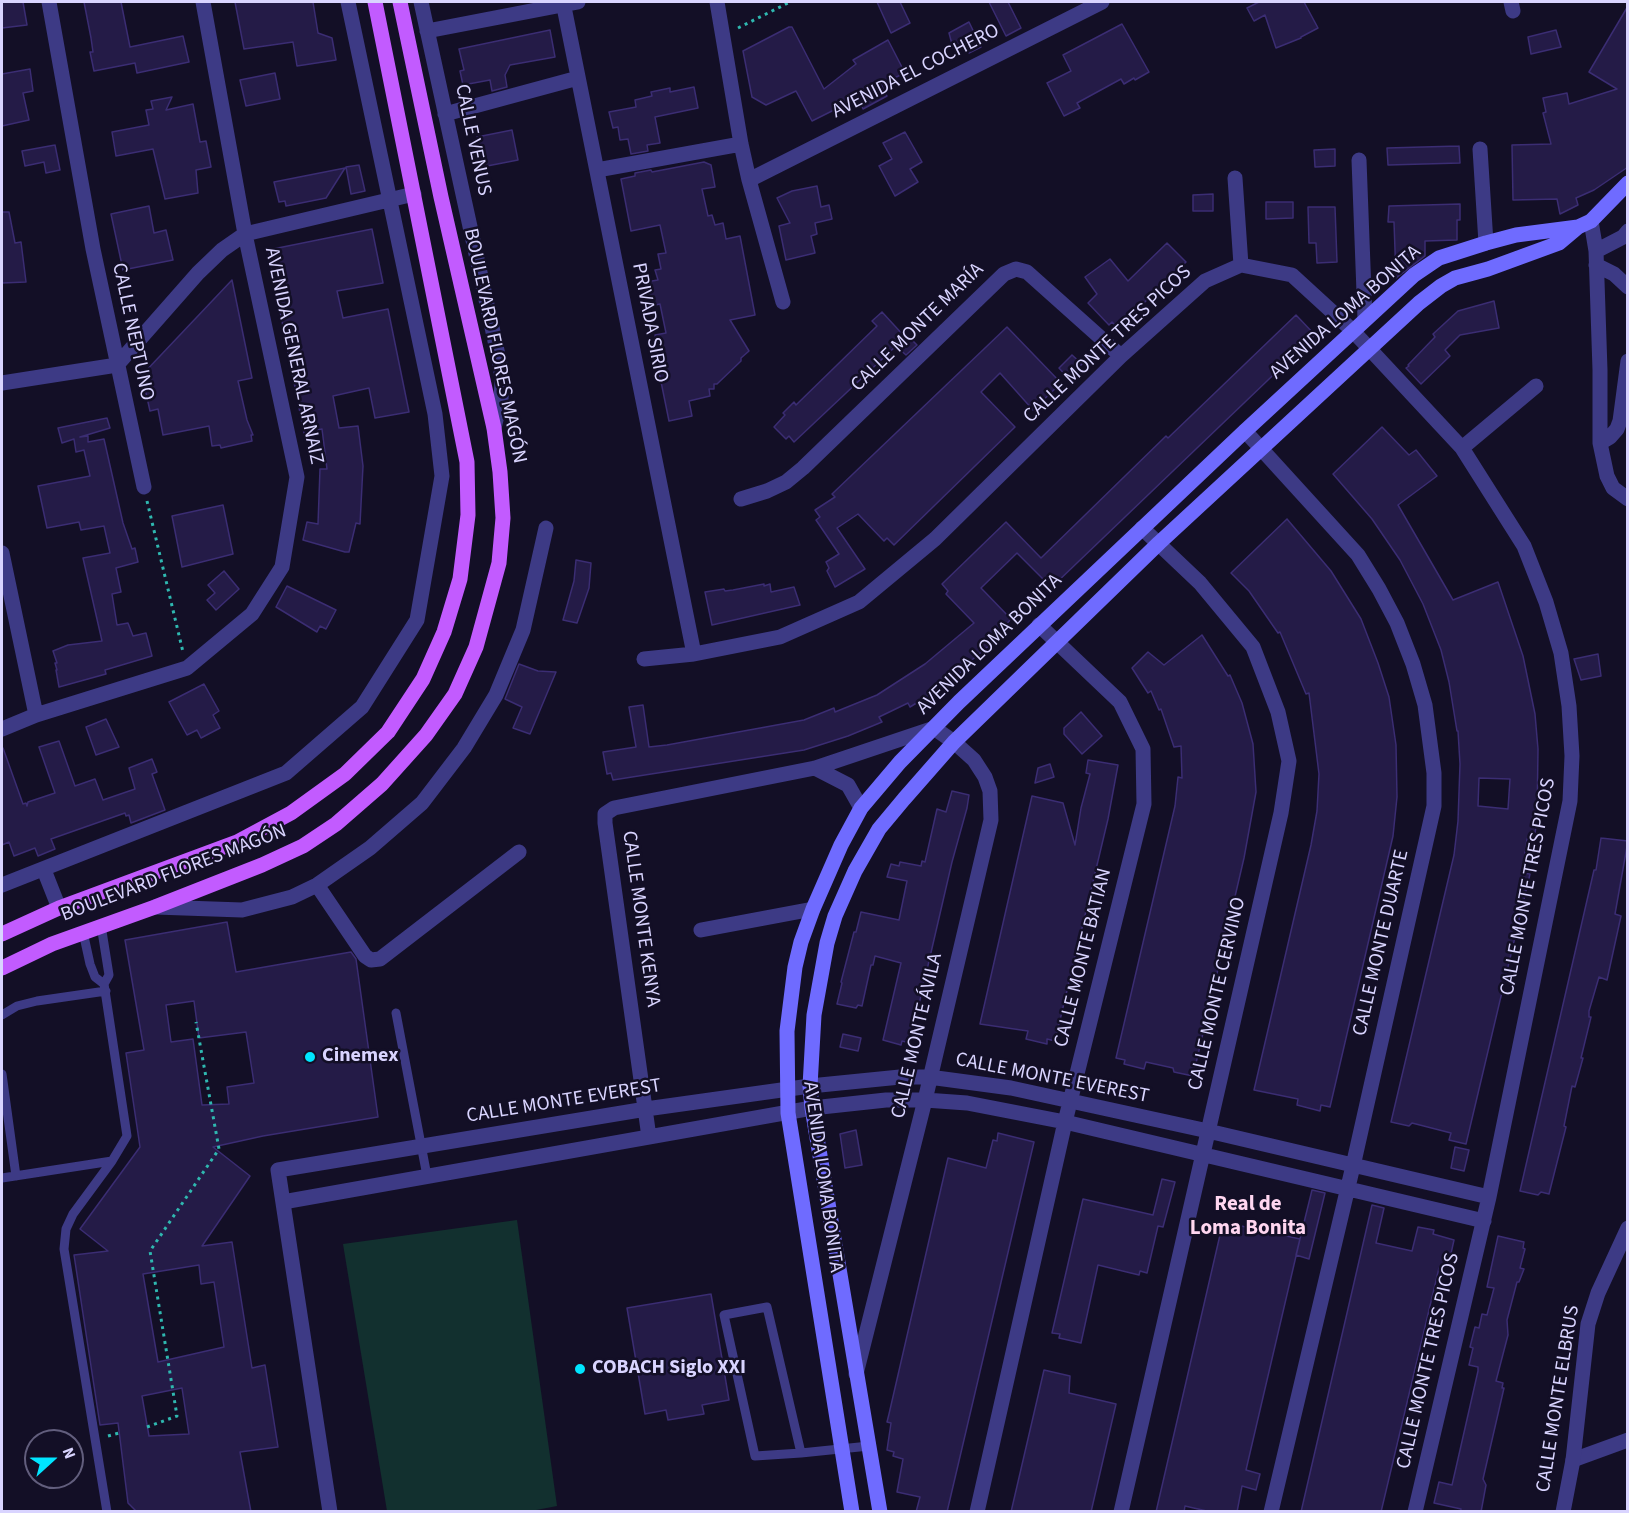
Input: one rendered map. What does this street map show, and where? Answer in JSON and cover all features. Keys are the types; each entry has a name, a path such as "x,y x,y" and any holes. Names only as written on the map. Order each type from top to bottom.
{"main road":[{"name":"BOULEVARD FLORES MAGÓN","path":"2,934 59,908 237,842 291,813 345,774 388,732 423,680 444,632 460,579 468,515 467,462 375,2"},
{"name":"BOULEVARD FLORES MAGÓN","path":"2,968 83,932 155,907 303,846 336,824 382,784 426,735 455,694 476,647 499,563 503,518 500,472 494,428 441,197 400,2"},
{"path":"1584,224 1628,183"},
{"name":"AVENIDA LOMA BONITA","path":"852,1512 786,1090 787,1031 801,942 840,845 861,808 900,762 1039,625 1352,330 1427,266 1439,258 1486,243 1584,224"},
{"name":"AVENIDA LOMA BONITA","path":"880,1512 810,1086 814,1015 827,943 835,916 855,871 879,829 954,742 1159,543 1262,450 1369,348 1441,285 1455,278 1488,269 1559,243 1584,224"}],"street":[{"name":"CALLE NEPTUNO","path":"49,2 93,249 144,487"},
{"name":"AVENIDA GENERAL ARNAIZ","path":"2,729 187,668 252,614 282,567 297,477 245,234 202,2"},
{"path":"2,885 286,773 362,707 417,620 442,476 435,414 348,2"},
{"name":"CALLE VENUS","path":"421,2 500,364 501,399 494,428"},
{"path":"427,31 568,2"},
{"name":"PRIVADA SIRIO","path":"568,2 578,78 694,654"},
{"path":"717,2 721,36 748,180 783,302"},
{"name":"AVENIDA EL COCHERO","path":"748,180 1102,2"},
{"path":"445,114 578,78"},
{"path":"597,170 741,144"},
{"path":"1480,149 1486,243"},
{"path":"1359,160 1365,319"},
{"path":"1235,178 1241,265"},
{"path":"2,383 117,365 198,273 222,250 245,234 414,194"},
{"path":"1584,224 1596,258 1600,443 1607,476 1613,488 1628,499"},
{"path":"1596,258 1628,231"},
{"path":"1596,258 1628,287"},
{"name":"CALLE MONTE TRES PICOS","path":"644,658 694,654 780,637 859,602 935,539 1121,356 1204,281 1241,265 1292,275 1352,330 1462,448 1524,546 1545,602 1561,653 1569,706 1572,756 1570,801 1489,1197 1415,1512"},
{"name":"CALLE MONTE MARÍA","path":"741,499 786,482 803,468 1004,274 1016,269 1027,272 1121,356"},
{"path":"1600,443 1610,437 1620,421 1628,361"},
{"path":"1462,448 1536,386"},
{"name":"CALLE MONTE DUARTE","path":"1245,431 1358,555 1379,589 1397,623 1413,664 1425,705 1434,773 1434,806 1348,1190 1271,1512"},
{"path":"155,907 242,910 292,897 317,885 370,848 422,803 464,748 496,695 523,630 546,528"},
{"name":"CALLE MONTE CERVINO","path":"1120,1512 1281,813 1289,761 1278,712 1253,647 1200,583 1142,528"},
{"path":"2,553 36,716"},
{"name":"CALLE MONTE BATIAN","path":"977,1512 1065,1122 1144,804 1143,749 1120,702 1039,625"},
{"name":"CALLE MONTE ÁVILA","path":"856,1374 925,1100 991,820 991,798 985,777 974,760 934,728"},
{"name":"CALLE MONTE KENYA","path":"649,1137 604,823 605,814 614,808 815,768 934,728"},
{"path":"815,768 848,785 861,808"},
{"path":"317,885 365,956 371,960 380,959 519,852"},
{"path":"44,870 59,908"},
{"path":"701,930 813,909"},
{"name":"CALLE MONTE EVEREST","path":"330,1512 278,1170 646,1109 810,1086 900,1077 929,1077 1011,1088 1208,1131 1489,1197"},
{"name":"CALLE MONTE EVEREST","path":"283,1202 812,1108 886,1100 925,1100 967,1103 1065,1122 1484,1221"},
{"name":"CALLE MONTE ELBRUS","path":"1563,1512 1573,1460 1588,1324 1598,1293 1628,1228"},
{"path":"1573,1460 1628,1440"}],"lane":[{"path":"101,926 110,975 105,988 128,1136 73,1214 66,1228 64,1250 107,1512"},
{"path":"83,932 95,977 105,988"},
{"path":"2,1015 17,1006 105,988"},
{"path":"396,1013 427,1176"},
{"path":"2,1074 16,1176"},
{"path":"2,1178 112,1161"},
{"path":"801,1453 767,1307 724,1315 755,1455 801,1453 868,1446"}],"path":[{"path":"721,36 790,2"},
{"path":"144,487 187,668"},
{"path":"147,1427 177,1416 150,1251 219,1149 196,1022"}],"green space":[{"path":"517,1220 557,1506 526,1512 387,1511 343,1244"}],"building":[{"path":"2,2 23,2 27,25 2,28"},
{"path":"84,2 121,2 130,47 183,36 189,62 137,73 135,63 94,71"},
{"path":"235,2 313,2 318,33 332,38 336,60 297,66 293,42 244,49"},
{"path":"877,2 900,2 910,23 891,33"},
{"path":"989,2 1008,2 1021,28 1006,36"},
{"path":"1259,2 1304,2 1318,28 1276,48 1265,15 1254,21 1247,8"},
{"path":"1628,6 1628,167 1594,190 1576,198 1578,205 1560,214 1557,199 1513,200 1512,145 1551,144 1543,113 1546,112 1543,98 1567,93 1569,104 1617,89 1589,72"},
{"path":"969,22 981,47 969,53 965,45 953,48 949,33"},
{"path":"1122,24 1149,72 1124,84 1121,79 1077,103 1080,108 1064,116 1047,83 1071,71 1063,55"},
{"path":"792,27 824,89 856,64 853,60 888,40 905,73 881,84 887,96 863,109 858,98 812,121 796,91 766,105 752,97 743,51"},
{"path":"550,30 555,57 510,65 505,75 507,87 492,91 490,80 463,85 460,71 464,70 459,49"},
{"path":"1556,30 1561,47 1531,54 1528,37"},
{"path":"30,69 33,91 23,93 29,120 2,126 2,74"},
{"path":"275,73 280,99 246,106 240,80"},
{"path":"694,87 698,108 655,117 660,143 647,145 648,151 631,154 628,139 620,140 618,127 613,128 609,112 636,107 635,100 652,96 651,92 670,88 670,92"},
{"path":"172,97 166,110 193,104 200,142 206,141 211,167 196,170 198,193 165,199 153,149 116,156 112,132 149,125 146,110 153,109 151,101"},
{"path":"512,130 518,160 482,167 477,137"},
{"path":"905,132 922,162 910,169 918,182 895,196 879,166 892,159 883,143"},
{"path":"55,145 60,170 46,173 44,162 25,166 22,151"},
{"path":"1459,146 1460,163 1388,165 1387,148"},
{"path":"1335,149 1335,166 1315,167 1314,150"},
{"path":"704,162 711,165 715,187 702,189 708,216 712,215 715,225 723,223 726,239 740,236 755,315 730,320 749,351 741,358 741,361 717,384 714,384 714,389 709,389 710,396 689,401 692,416 669,421 657,362 659,361 655,335 666,333 660,304 651,306 646,282 658,280 655,270 661,269 658,254 666,253 660,225 631,231 621,179 635,176 635,173"},
{"path":"359,165 365,191 351,194 346,167"},
{"path":"345,168 326,198 286,206 285,201 279,202 274,182"},
{"path":"817,186 821,207 829,205 832,219 815,223 817,234 811,236 815,253 786,260 779,226 790,223 777,198 792,191"},
{"path":"1213,194 1213,211 1193,211 1193,195"},
{"path":"1266,202 1293,202 1293,218 1266,219"},
{"path":"1460,204 1457,240 1425,241 1425,256 1396,278 1394,222 1388,222 1389,206"},
{"path":"149,206 154,233 166,230 173,260 123,270 111,214"},
{"path":"1308,207 1335,207 1337,262 1317,263 1316,243 1309,243"},
{"path":"2,212 9,212 15,243 21,242 26,282 2,283"},
{"path":"372,229 383,283 337,291 343,318 388,309 409,412 375,418 369,388 333,396 339,428 358,426 363,466 360,524 356,523 349,552 345,552 303,540 307,522 318,524 320,469 327,469 322,429 304,433 268,250"},
{"path":"1167,243 1186,262 1118,328 1112,322 1109,325 1088,303 1097,294 1085,277 1110,259 1128,281"},
{"path":"232,280 252,378 238,381 253,435 251,435 252,441 221,448 220,445 212,446 209,426 163,435 158,409 150,411 142,375"},
{"path":"1494,301 1499,328 1460,335 1445,350 1450,356 1421,384 1406,368 1435,337 1433,334 1458,311"},
{"path":"882,312 905,337 907,335 917,345 906,355 896,346 794,442 789,436 786,439 774,427 785,415 783,413 794,402 796,405 877,326 872,321"},
{"path":"1296,315 1315,335 1054,585 1049,579 1046,582 1017,553 981,588 1011,619 1000,631 1003,634 967,664 969,666 936,691 910,707 908,703 879,717 882,722 804,750 613,780 611,773 607,774 603,752 636,747 629,707 643,705 649,747 667,745 804,720 834,708 835,712 877,695 925,664 974,623 946,594 948,591 942,584 1006,522 1041,558 1166,436 1168,438"},
{"path":"1007,327 1061,383 1033,410 1000,373 981,392 1015,427 894,545 887,538 884,541 858,514 837,528 865,569 835,587 827,571 829,568 826,562 839,554 816,520 820,517 815,510 835,497 832,494"},
{"path":"1072,355 1082,364 1068,378 1059,368"},
{"path":"107,418 110,428 80,437 88,436 88,442 104,439 123,523 132,549 135,548 138,562 116,568 121,592 112,594 117,625 128,623 133,636 146,633 152,656 105,670 106,674 59,687 55,663 57,663 53,651 68,645 102,641 83,558 110,553 104,526 81,530 79,522 47,528 38,486 90,476 84,450 76,452 74,439 62,443 58,428"},
{"path":"1382,427 1409,455 1416,450 1437,476 1398,505 1453,600 1498,582 1523,656 1535,714 1538,749 1537,820 1534,840 1527,839 1522,873 1530,874 1466,1144 1449,1140 1451,1133 1412,1123 1409,1126 1391,1122 1454,855 1460,764 1458,731 1449,682 1441,650 1423,604 1400,560 1372,519 1333,474","holes":["1479,778 1510,779 1508,809 1478,806"]},
{"path":"223,505 233,554 182,567 172,516"},
{"path":"1287,519 1331,571 1361,619 1389,697 1396,745 1397,797 1393,836 1330,1107 1321,1105 1320,1111 1297,1105 1298,1099 1254,1090 1311,845 1317,811 1319,774 1309,693 1306,694 1280,632 1278,633 1249,591 1231,573"},
{"path":"576,560 591,563 589,588 577,623 563,620 574,581"},
{"path":"224,571 239,589 216,610 207,600 215,593 208,585"},
{"path":"764,584 764,586 770,584 771,592 794,587 800,605 712,625 705,592"},
{"path":"287,586 336,610 326,629 320,626 317,632 276,607"},
{"path":"1202,635 1228,676 1230,675 1242,703 1253,744 1256,792 1244,858 1193,1076 1174,1072 1173,1068 1146,1062 1144,1069 1124,1064 1125,1060 1116,1058 1175,806 1178,777 1182,778 1181,746 1174,747 1161,709 1159,710 1151,691 1148,693 1132,668 1148,652 1164,665"},
{"path":"1598,654 1601,676 1581,680 1574,659"},
{"path":"519,664 538,671 556,672 530,734 513,728 522,707 505,699"},
{"path":"204,684 219,711 213,715 220,728 201,738 197,730 187,735 169,702"},
{"path":"1081,712 1102,736 1082,754 1064,734 1064,728"},
{"path":"106,719 119,747 96,755 86,727"},
{"path":"59,741 75,786 95,779 103,800 135,789 129,768 152,759 157,772 152,774 165,810 131,823 129,815 126,816 125,813 51,839 55,849 38,856 35,848 14,856 9,842 2,845 2,749 23,804 26,803 27,806 28,802 55,793 39,747"},
{"path":"1088,760 1118,765 1108,819 1055,1041 1047,1039 1047,1044 1026,1039 1028,1031 980,1024 1032,796 1063,803 1075,845 1090,774 1086,773"},
{"path":"1050,764 1054,777 1035,783 1038,768"},
{"path":"952,791 969,795 967,808 952,862 910,1043 902,1041 901,1045 883,1040 901,963 875,956 862,1006 858,1005 856,1008 837,1004 841,982 861,912 899,920 907,881 887,877 891,864 899,866 900,862 921,866 922,861 925,862 937,809 946,812"},
{"path":"1601,838 1628,841 1615,914 1621,916 1607,980 1599,977 1589,1011 1589,1017 1591,1017 1581,1058 1583,1058 1575,1087 1572,1086 1564,1126 1566,1127 1549,1194 1541,1192 1538,1195 1520,1191 1594,870 1596,870"},
{"path":"227,922 236,972 351,952 356,959 378,1117 263,1136 213,1147 250,1176 202,1246 232,1242 252,1368 265,1365 278,1447 240,1452 251,1512 137,1512 128,1503 118,1423 100,1425 74,1255 108,1251 80,1229 140,1147 126,1053 144,1050 125,940","holes":["194,1001 199,1038 246,1032 254,1083 227,1087 229,1104 202,1105 193,1039 171,1042 166,1005","199,1265 201,1284 214,1282 224,1347 158,1362 143,1274","182,1388 189,1434 149,1436 142,1396"]},
{"path":"843,1034 861,1038 858,1051 840,1047"},
{"path":"856,1130 862,1165 845,1168 840,1134"},
{"path":"998,1133 1034,1142 947,1512 916,1512 920,1497 897,1492 903,1459 893,1456 894,1452 887,1450 891,1423 887,1422 948,1158 986,1168 993,1140 997,1141"},
{"path":"1455,1147 1469,1150 1464,1171 1451,1168"},
{"path":"1162,1179 1175,1182 1163,1227 1158,1226 1147,1273 1140,1271 1139,1275 1098,1265 1081,1343 1059,1338 1060,1334 1052,1333 1083,1199 1153,1215"},
{"path":"1312,1190 1325,1193 1309,1259 1296,1255"},
{"path":"1372,1205 1384,1208 1376,1243 1412,1251 1418,1227 1434,1230 1433,1234 1454,1240 1450,1258 1446,1259 1444,1270 1439,1268 1381,1512 1301,1512"},
{"path":"1223,1222 1300,1239 1246,1470 1260,1474 1256,1490 1242,1486 1237,1512 1211,1512 1185,1506 1184,1512 1156,1512"},
{"path":"1498,1236 1524,1242 1523,1248 1525,1249 1520,1268 1524,1269 1517,1282 1507,1320 1508,1335 1496,1381 1503,1383 1502,1388 1504,1388 1483,1479 1486,1485 1481,1512 1460,1512 1461,1509 1434,1503 1439,1482 1452,1485 1478,1371 1478,1367 1469,1365 1473,1348 1470,1347 1475,1327 1479,1328 1482,1314 1487,1315 1494,1288 1487,1287"},
{"path":"711,1294 729,1400 702,1405 704,1414 668,1420 666,1410 645,1414 627,1308"},
{"path":"1044,1370 1070,1376 1069,1393 1116,1404 1091,1512 1011,1512"}],"place":[{"name":"Cinemex","path":"310,1057"},
{"name":"COBACH Siglo XXI","path":"580,1369"}],"district":[{"name":"Real de Loma Bonita","path":"1248,1217"}]}
